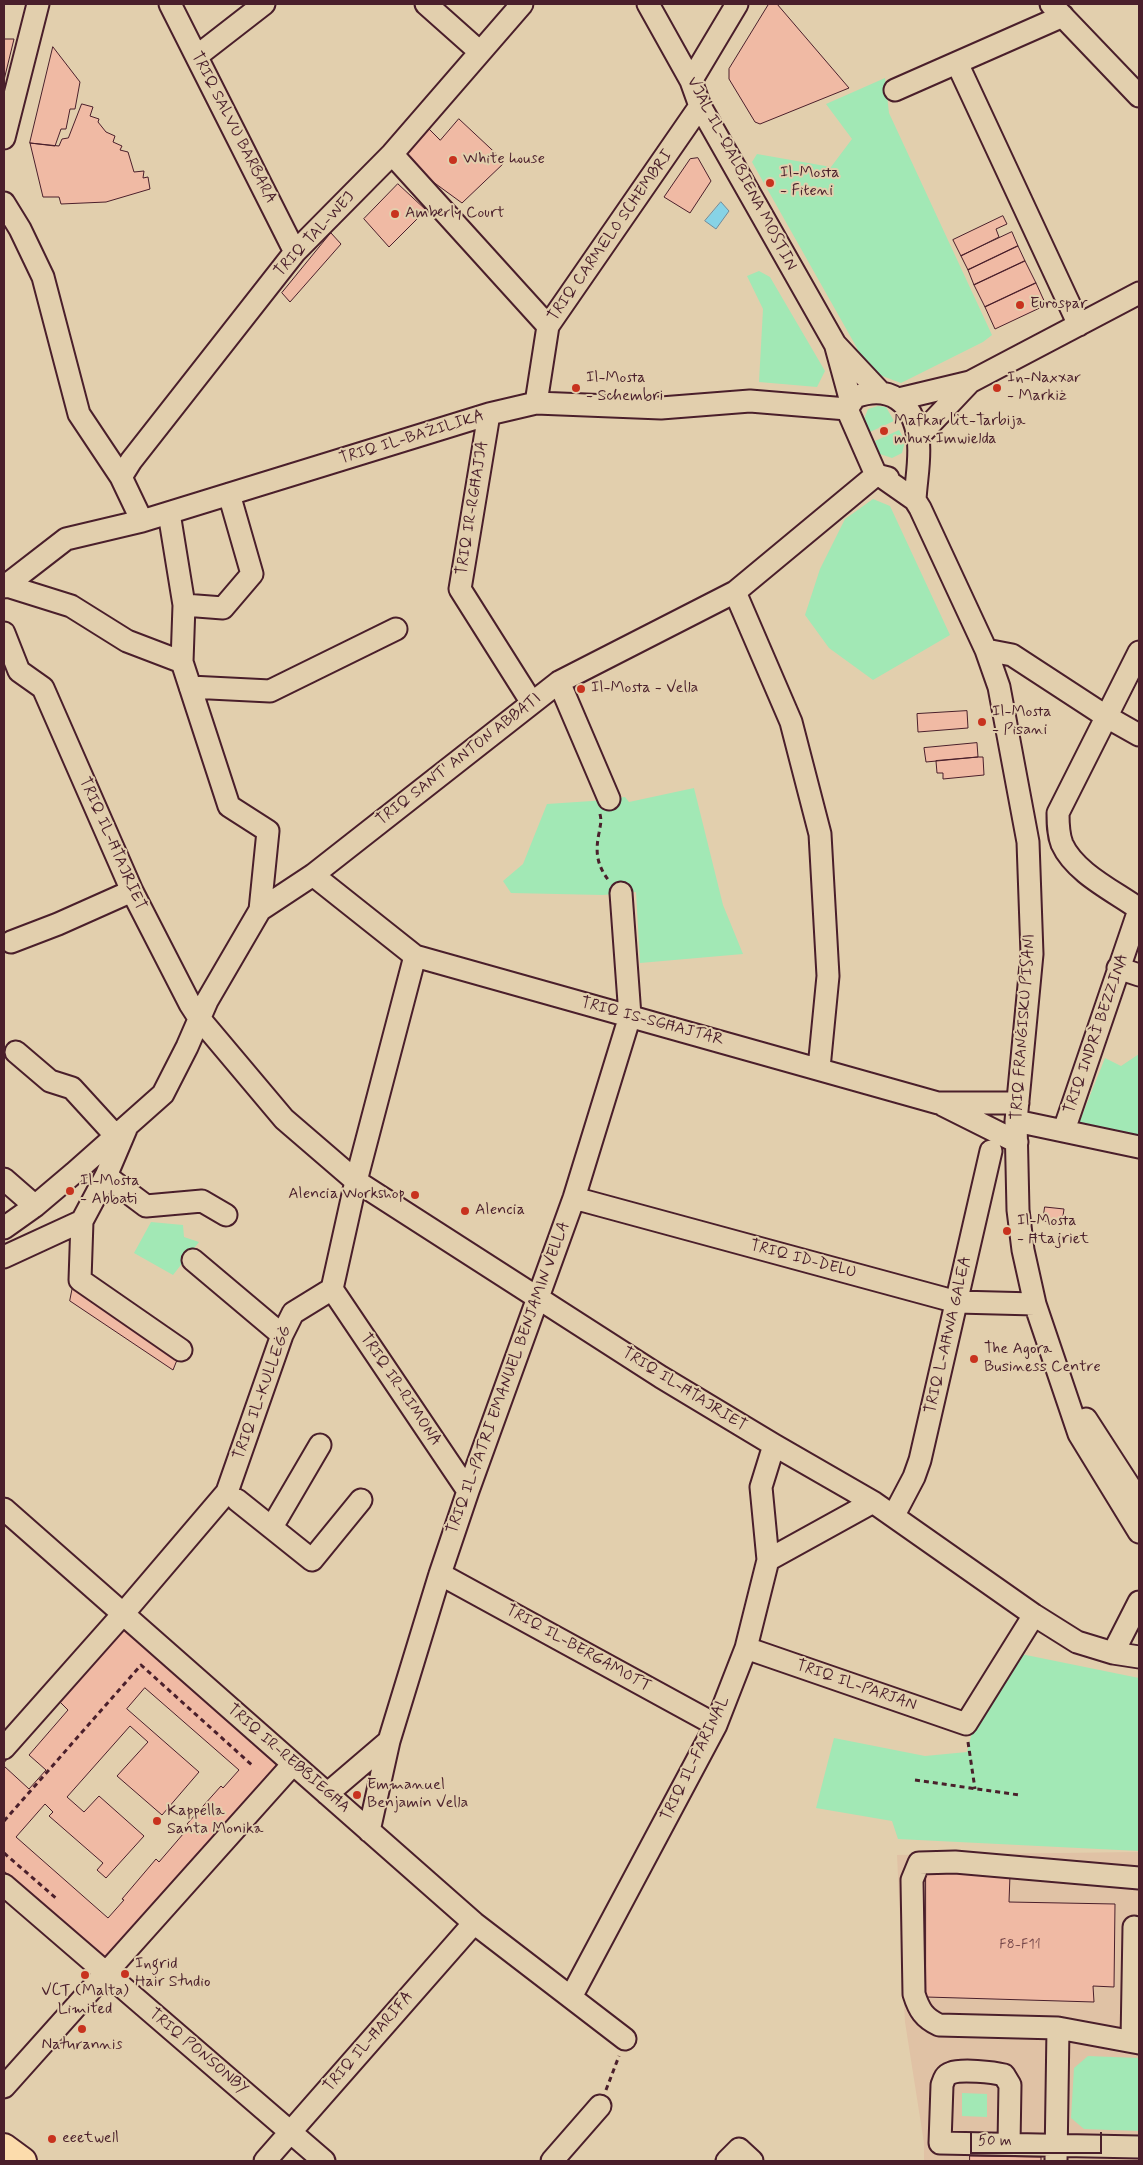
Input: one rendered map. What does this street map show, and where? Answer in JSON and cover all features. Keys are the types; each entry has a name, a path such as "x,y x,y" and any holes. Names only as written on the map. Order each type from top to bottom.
{"main road":[{"path":"4,2147 23,2161"}],"street":[{"path":"4,138 38,4"},
{"name":"TRIQ SALVU BARBARA","path":"170,4 296,252"},
{"path":"197,56 264,4"},
{"path":"426,4 480,52"},
{"name":"TRIQ TAL-WEJ","path":"121,477 131,461 296,252 392,154 522,4"},
{"name":"VJAL IL-QALBIENA MOSTIN","path":"648,4 691,81 700,106 835,344 879,392"},
{"path":"691,81 737,4"},
{"path":"895,90 958,63 1057,10 1135,85"},
{"path":"958,63 1080,325"},
{"name":"TRIQ CARMELO SCHEMBRI","path":"536,403 548,326 700,106"},
{"path":"392,154 548,326"},
{"path":"4,203 12,227 43,277 79,414 121,477 142,521"},
{"path":"849,406 855,397 879,392 899,399 970,382 1139,293"},
{"name":"VJAL IL-QALBIENA MOSTIN","path":"835,344 849,406 881,477"},
{"path":"918,437 970,382"},
{"name":"TRIQ FRANĠISKU PISANI","path":"899,399 912,416 918,437 915,500 986,650 999,687 1028,842 1032,954 1017,1112 1016,1142 1018,1210 1023,1250 1035,1304 1080,1434 1139,1532"},
{"name":"TRIQ IL-BAŻILIKA","path":"4,586 66,538 142,521 489,414 536,403 661,408 750,402 849,406"},
{"name":"TRIQ IR-RGĦAJJA","path":"489,414 460,589 532,703"},
{"name":"TRIQ SANT' ANTON ABBATI","path":"4,1228 35,1206 163,1094 203,1010 260,910 313,875 559,682 735,592 881,477 906,472 918,461"},
{"path":"109,527 119,506 121,477"},
{"name":"TRIQ FRANĠISKU PISANI","path":"881,477 915,500"},
{"path":"184,605 224,608 252,574 228,494"},
{"path":"169,513 184,605 182,662 228,806 268,830 260,910"},
{"path":"4,586 71,606 127,642 182,662"},
{"path":"735,592 791,722 820,834 828,976 819,1068"},
{"path":"190,687 270,691 396,629"},
{"name":"TRIQ IL-ĦTAJRIET","path":"4,632 19,672 43,688 132,891 230,1053 255,1082"},
{"path":"986,650 1012,655 1107,717 1139,735"},
{"path":"1139,652 1058,813 1058,828 1061,842 1077,866 1139,909"},
{"path":"559,682 609,798"},
{"name":"TRIQ IS-SGĦAJTAR","path":"313,875 415,956 938,1103 1017,1112 1064,1130 1139,1147"},
{"path":"11,942 132,891"},
{"path":"621,895 630,1016"},
{"name":"TRIQ INDRÌ BEZZINA","path":"1064,1130 1139,909"},
{"path":"332,1289 356,1181 415,956"},
{"path":"1118,968 1139,975"},
{"name":"TRIQ IL-ĦTAJRIET","path":"203,1010 284,1119 356,1181 537,1298 774,1446 894,1515 1034,1614 1077,1642 1113,1653 1139,1658"},
{"name":"TRIQ IL-PATRI EMANUEL BENJAMIN VELLA","path":"369,1831 389,1741 440,1574 574,1198 630,1016"},
{"path":"187,1047 230,1053"},
{"path":"16,1052 50,1081 72,1088 120,1132"},
{"path":"938,1103 1016,1142"},
{"name":"TRIQ SANT' ANTON ABBATI","path":"82,1221 106,1176 120,1132"},
{"name":"TRIQ L-AĦWA GALEA","path":"894,1515 914,1477 920,1460 958,1302 991,1151"},
{"path":"106,1176 146,1206 202,1201 226,1215"},
{"path":"4,1179 35,1206"},
{"name":"TRIQ ID-DELU","path":"574,1198 958,1302 1035,1304"},
{"path":"4,1257 82,1221 80,1280 181,1350"},
{"path":"193,1260 282,1336"},
{"name":"TRIQ IL-KULLEĠĠ","path":"4,1748 227,1492 282,1336 293,1313 332,1289"},
{"name":"TRIQ IR-RIMONA","path":"332,1289 468,1491"},
{"path":"1066,1396 1091,1426 1139,1501"},
{"path":"272,1527 320,1446"},
{"name":"TRIQ IL-FARINAL","path":"571,1998 716,1724 746,1648 768,1560 761,1487 774,1446"},
{"path":"237,1500 312,1560 361,1500"},
{"path":"768,1560 873,1502"},
{"name":"TRIQ IR-REBBIEGĦA","path":"4,1509 474,1923 625,2040"},
{"name":"TRIQ IL-BERGAMOTT","path":"440,1574 716,1724"},
{"path":"1113,1653 1139,1602"},
{"path":"966,1724 1034,1614"},
{"name":"TRIQ IL-PARJAN","path":"746,1648 966,1724"},
{"path":"327,1794 389,1741"},
{"path":"4,2087 293,1764"},
{"path":"1134,1927 1136,2042 1058,2028 939,2025 928,2020 919,2010 914,1994 912,1880 919,1863 955,1862 1139,1878"},
{"name":"TRIQ PONSONBY","path":"4,1884 324,2161"},
{"name":"TRIQ IL-ĦARIFA","path":"265,2161 474,1923"},
{"path":"1056,2153 1058,2028"},
{"path":"1009,2144 1010,2085 1004,2075 952,2072 945,2077 942,2085 940,2143 1009,2144 1056,2153 1139,2147"},
{"path":"552,2161 600,2106"}],"path":[{"path":"609,798 594,798 602,820 596,849 596,859 614,889 613,897 621,895"},
{"path":"4,1821 141,1664 253,1766"},
{"path":"966,1724 975,1789"},
{"path":"915,1780 1019,1795"},
{"path":"4,1853 57,1899"},
{"path":"600,2106 625,2040"}],"shaded area":[{"path":"1139,1852 1139,2161 924,2161 924,2143 905,2022 897,1855"}],"green space":[{"path":"885,78 889,113 992,335 983,342 901,383 874,372 864,362 752,162 757,154 831,167 852,139 826,104"},
{"path":"759,271 770,277 825,371 817,387 759,382 763,309 747,276"},
{"path":"878,406 886,407 894,421 870,432 864,419 868,409"},
{"path":"899,430 905,441 902,453 892,458 880,454 875,441"},
{"path":"873,499 890,506 950,635 873,680 829,648 805,615 820,569 845,519"},
{"path":"694,788 723,905 743,954 640,963 636,892 603,895 511,893 503,881 523,864 547,804 625,797 629,802"},
{"path":"1139,1054 1139,1142 1077,1128 1105,1058 1121,1066"},
{"path":"151,1222 183,1225 184,1237 199,1242 173,1275 134,1253"},
{"path":"1021,1654 1139,1678 1139,1851 898,1839 892,1821 816,1808 834,1738 925,1756 967,1752 972,1732"},
{"path":"1088,2056 1139,2058 1139,2131 1084,2129 1071,2118 1074,2068"},
{"path":"962,2093 987,2094 987,2117 962,2116"}],"water":[{"path":"721,202 729,211 716,229 705,221"}],"building":[{"path":"769,4 777,4 849,88 760,124 755,122 729,79 729,69"},
{"path":"4,39 14,39 4,80"},
{"path":"53,47 80,82 75,109 70,109 66,129 61,129 55,146 30,143"},
{"path":"82,104 93,107 90,116 99,119 98,122 106,132 115,136 113,142 122,146 120,150 128,152 134,172 144,171 143,178 148,177 150,189 106,202 61,204 59,197 43,197 30,143 59,146 62,139 68,138"},
{"name":"White house","path":"459,119 505,162 462,203 399,157 425,125 440,140"},
{"path":"698,158 711,181 690,213 664,197 690,159"},
{"name":"Amberly Court","path":"398,184 426,210 389,247 364,219"},
{"path":"1003,216 1007,224 996,229 999,237 961,256 953,240"},
{"path":"1012,232 1018,246 968,270 961,256"},
{"path":"331,233 341,244 290,302 282,293"},
{"path":"1018,246 1025,261 974,285 968,270"},
{"path":"1025,261 1036,283 985,307 974,285"},
{"path":"1036,283 1046,305 995,329 985,307"},
{"path":"967,711 968,728 918,732 917,714"},
{"path":"977,743 978,757 926,762 924,748"},
{"path":"983,757 984,775 943,779 943,773 937,773 936,761"},
{"path":"1045,1207 1064,1209 1062,1223 1043,1221"},
{"path":"74,1281 179,1355 173,1370 70,1301"},
{"path":"122,1628 277,1765 106,1958 98,1954 4,1871 4,1762"},
{"path":"145,1688 239,1770 223,1788 221,1786 187,1824 190,1826 159,1862 156,1859 108,1918 16,1837 45,1804 53,1812 49,1816 103,1863 97,1870 106,1878 144,1836 99,1796 84,1812 67,1797 130,1726 148,1742 117,1776 162,1815 199,1772 127,1709"},
{"path":"60,1702 68,1710 29,1755 46,1770 29,1789 4,1766 4,1763"},
{"path":"926,1872 1010,1875 1009,1902 1115,1904 1114,1987 1093,1986 1094,2002 926,1997"},
{"path":"970,2156 1041,2157 1041,2161 970,2161"}],"place":[{"name":"White house","path":"453,160"},
{"name":"Il-Mosta - Fiteni","path":"770,183"},
{"name":"Amberly Court","path":"395,214"},
{"name":"Eurospar","path":"1020,305"},
{"name":"Il-Mosta - Schembri","path":"576,388"},
{"name":"In-Naxxar - Markiż","path":"997,388"},
{"name":"Mafkar lit-Tarbija mhux Imwielda","path":"884,431"},
{"name":"Il-Mosta - Vella","path":"581,689"},
{"name":"Il-Mosta - Pisani","path":"982,722"},
{"name":"Il-Mosta - Abbati","path":"70,1191"},
{"name":"Alencia Workshop","path":"415,1195"},
{"name":"Alencia","path":"465,1211"},
{"name":"Il-Mosta - Ħtajriet","path":"1007,1231"},
{"name":"The Agora Business Centre","path":"974,1359"},
{"name":"Emmanuel Benjamin Vella","path":"357,1795"},
{"name":"Kappella Santa Monika","path":"157,1821"},
{"name":"Ingrid Hair Studio","path":"125,1974"},
{"name":"VCT (Malta) Limited","path":"85,1975"},
{"name":"Naturannis","path":"82,2029"},
{"name":"eeetwell","path":"52,2139"}]}
